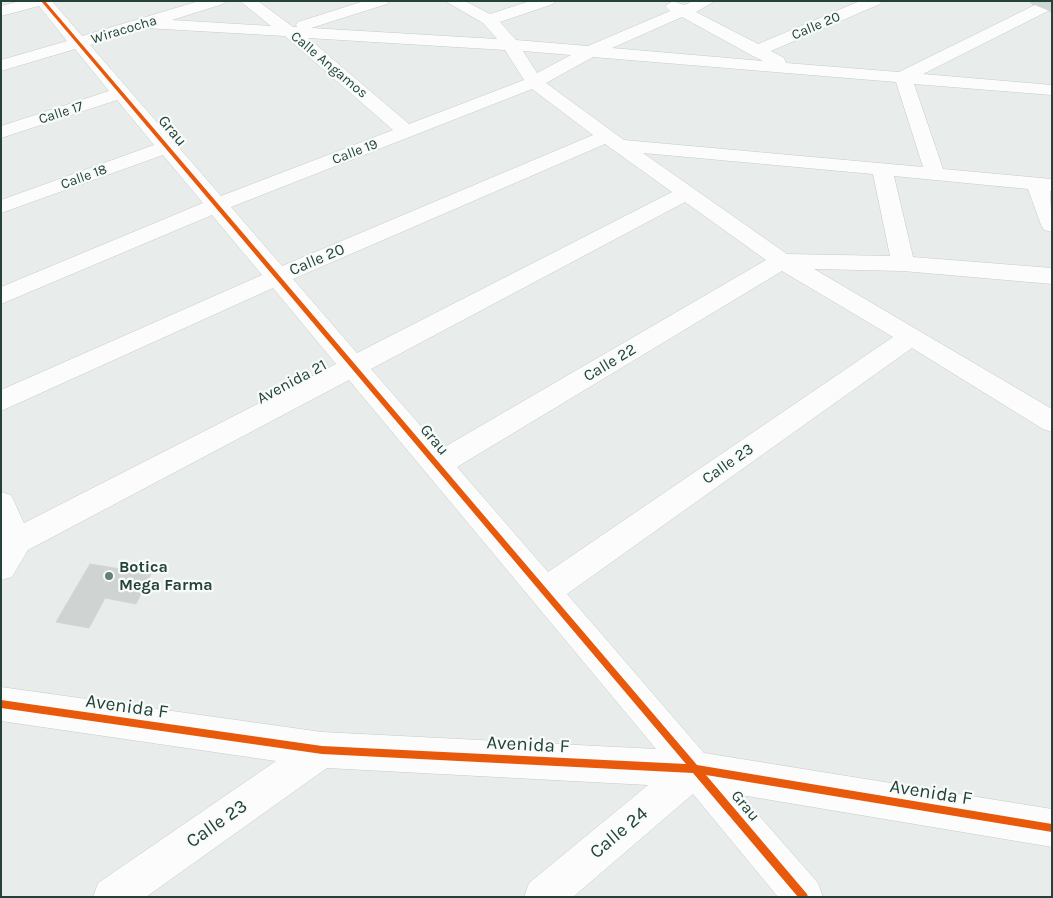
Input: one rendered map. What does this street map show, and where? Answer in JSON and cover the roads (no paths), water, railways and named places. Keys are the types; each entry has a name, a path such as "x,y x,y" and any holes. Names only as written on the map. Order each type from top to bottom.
{"street":[{"path":"1,11 40,1"},
{"name":"Grau","path":"44,1 804,897"},
{"name":"Wiracocha","path":"1,66 217,1"},
{"name":"Calle Angamos","path":"248,1 287,30 407,132"},
{"path":"287,30 381,1"},
{"path":"453,1 489,20 511,46 534,82 782,261 912,336 1052,422"},
{"path":"489,20 546,1"},
{"path":"665,1 788,67"},
{"name":"Calle 19","path":"1,296 217,205 534,82 591,52 707,1"},
{"name":"Calle 20","path":"757,51 874,1"},
{"path":"903,77 1047,4"},
{"path":"145,23 287,30 511,46 788,67 1047,90 1052,110"},
{"path":"903,77 935,174"},
{"name":"Calle 17","path":"1,132 121,93"},
{"path":"613,140 1044,185 1052,225"},
{"name":"Calle 20","path":"1,401 277,277 613,140"},
{"name":"Calle 18","path":"1,207 167,147"},
{"path":"882,169 902,264"},
{"name":"Avenida 21","path":"17,540 687,193"},
{"path":"782,261 902,264 1052,276"},
{"name":"Calle 22","path":"437,465 782,261"},
{"name":"Calle 23","path":"545,592 912,336"},
{"path":"1,504 17,540 1,567"},
{"name":"Avenida F","path":"1,704 322,750 695,769 1052,828"},
{"name":"Calle 23","path":"112,897 322,750"},
{"name":"Calle 24","path":"543,897 695,769"}],"place":[{"name":"Botica Mega Farma","path":"109,576"}]}
